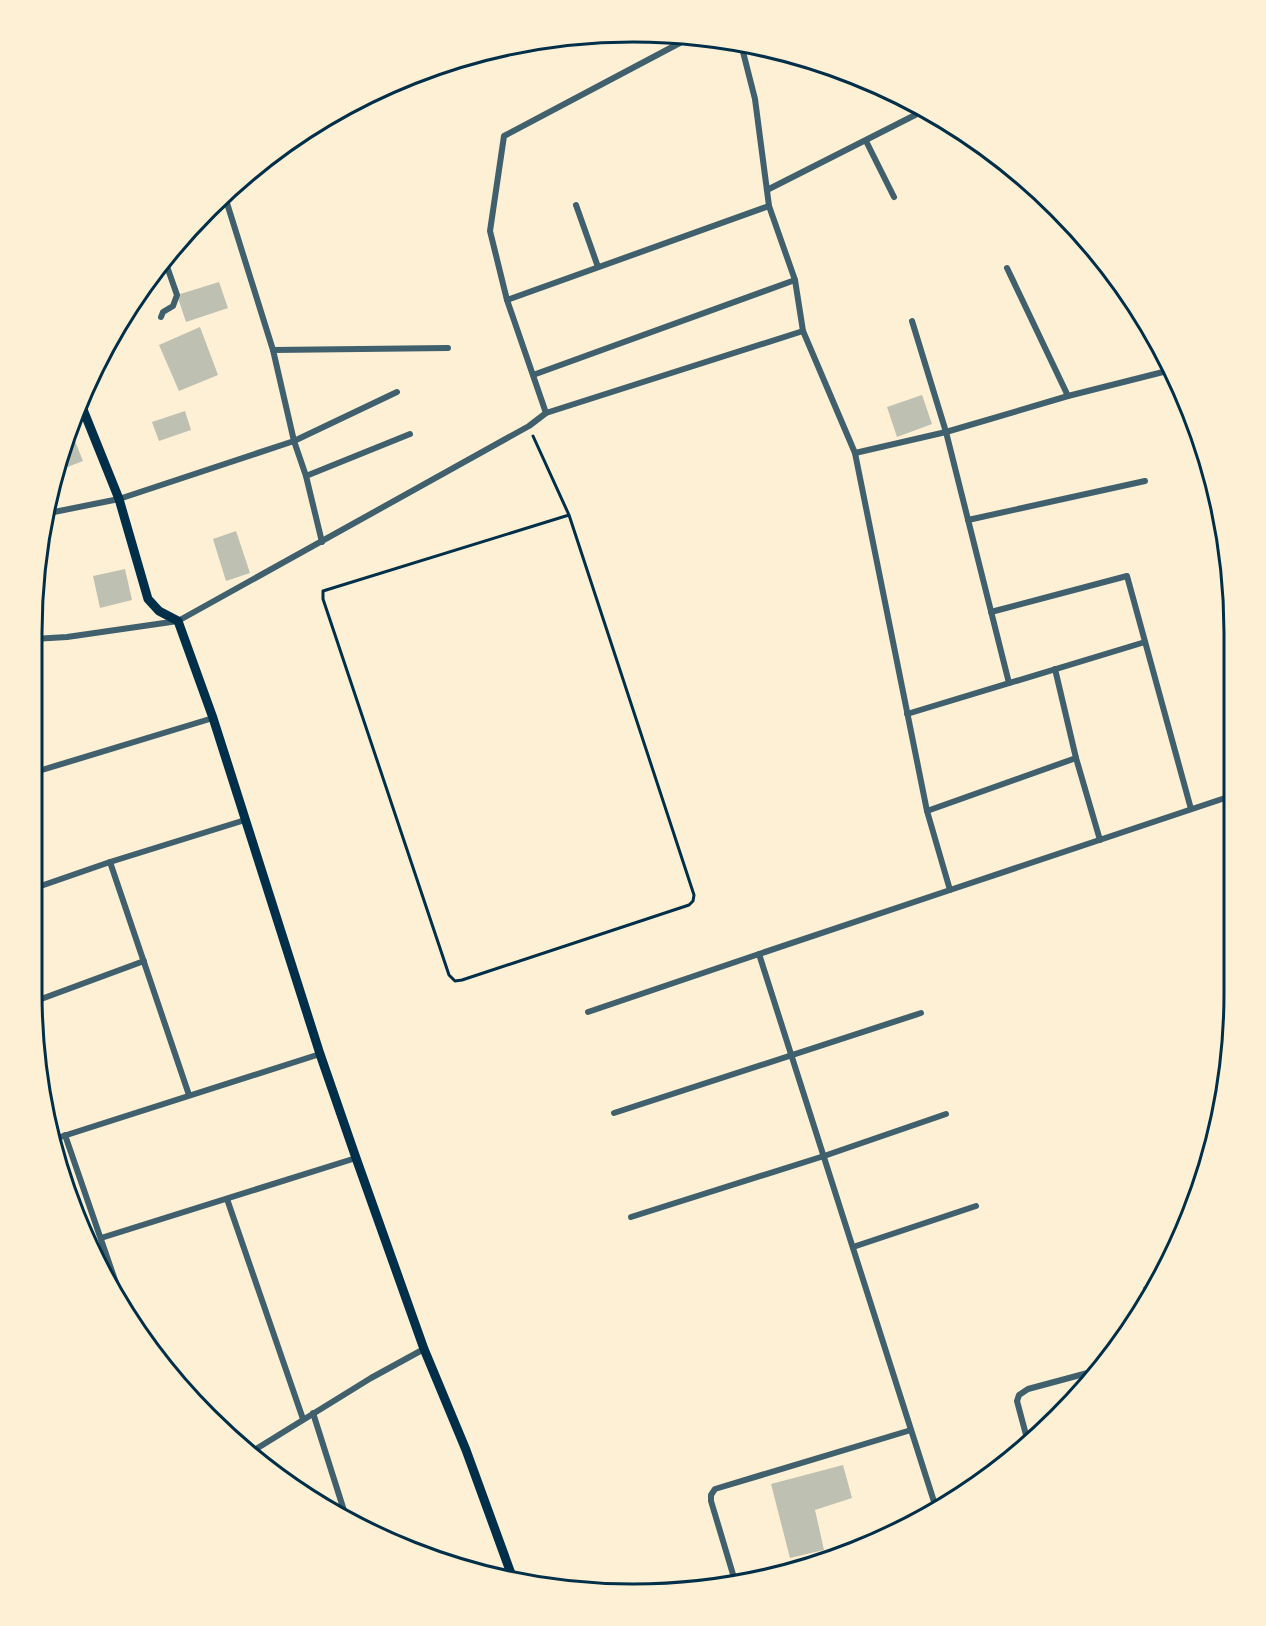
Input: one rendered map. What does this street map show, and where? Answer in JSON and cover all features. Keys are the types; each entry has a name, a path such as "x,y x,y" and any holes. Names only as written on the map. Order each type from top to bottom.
{"main road":[{"path":"85,413 119,499 148,599 159,611 178,621 213,718 320,1054 356,1158 424,1349 466,1450 510,1571"}],"street":[{"path":"546,413 507,300 490,231 504,136 678,44"},
{"path":"743,52 756,99 769,206 795,280 803,331 855,453 927,811 950,890"},
{"path":"767,190 916,115"},
{"path":"866,141 894,197"},
{"path":"227,204 273,350 294,441 306,476 322,543"},
{"path":"576,205 598,267"},
{"path":"507,300 769,206"},
{"path":"1007,268 1068,396"},
{"path":"161,317 163,312 173,306 177,295 168,269"},
{"path":"532,375 795,280"},
{"path":"912,321 946,432 1009,683"},
{"path":"42,638 178,621 529,426 546,413 803,331"},
{"path":"273,350 448,348"},
{"path":"855,453 946,432 1068,396 1163,372"},
{"path":"54,512 119,499 294,441 397,393"},
{"path":"306,476 410,434"},
{"path":"968,520 1145,481"},
{"path":"991,612 1127,576 1191,809"},
{"path":"907,714 1145,642"},
{"path":"1055,669 1076,758 1100,840"},
{"path":"42,770 213,718"},
{"path":"927,811 1076,758"},
{"path":"588,1011 1224,798"},
{"path":"42,886 245,820"},
{"path":"110,862 189,1095"},
{"path":"759,954 934,1501"},
{"path":"42,999 144,961"},
{"path":"614,1113 921,1013"},
{"path":"60,1137 320,1054"},
{"path":"632,1217 824,1156 946,1114"},
{"path":"65,1135 107,1262"},
{"path":"101,1238 356,1158"},
{"path":"227,1199 303,1419"},
{"path":"853,1247 976,1206"},
{"path":"257,1448 371,1378 424,1349"},
{"path":"1026,1434 1017,1401 1018,1395 1028,1389 1085,1374"},
{"path":"313,1413 343,1508"},
{"path":"733,1575 711,1501 711,1495 715,1489 911,1430"}],"path":[{"path":"529,426 569,515 694,895 693,901 689,904 455,981 449,975 323,599 323,591 569,515"}],"building":[{"path":"219,282 228,308 186,322 177,295"},
{"path":"200,327 218,375 179,391 159,345"},
{"path":"922,395 932,424 897,437 887,407"},
{"path":"185,411 191,430 159,441 152,422"},
{"path":"74,439 83,461 66,468"},
{"path":"236,531 250,573 226,581 213,539"},
{"path":"125,569 132,600 100,608 93,576"},
{"path":"843,1465 852,1498 815,1510 824,1550 790,1558 771,1484"}]}
